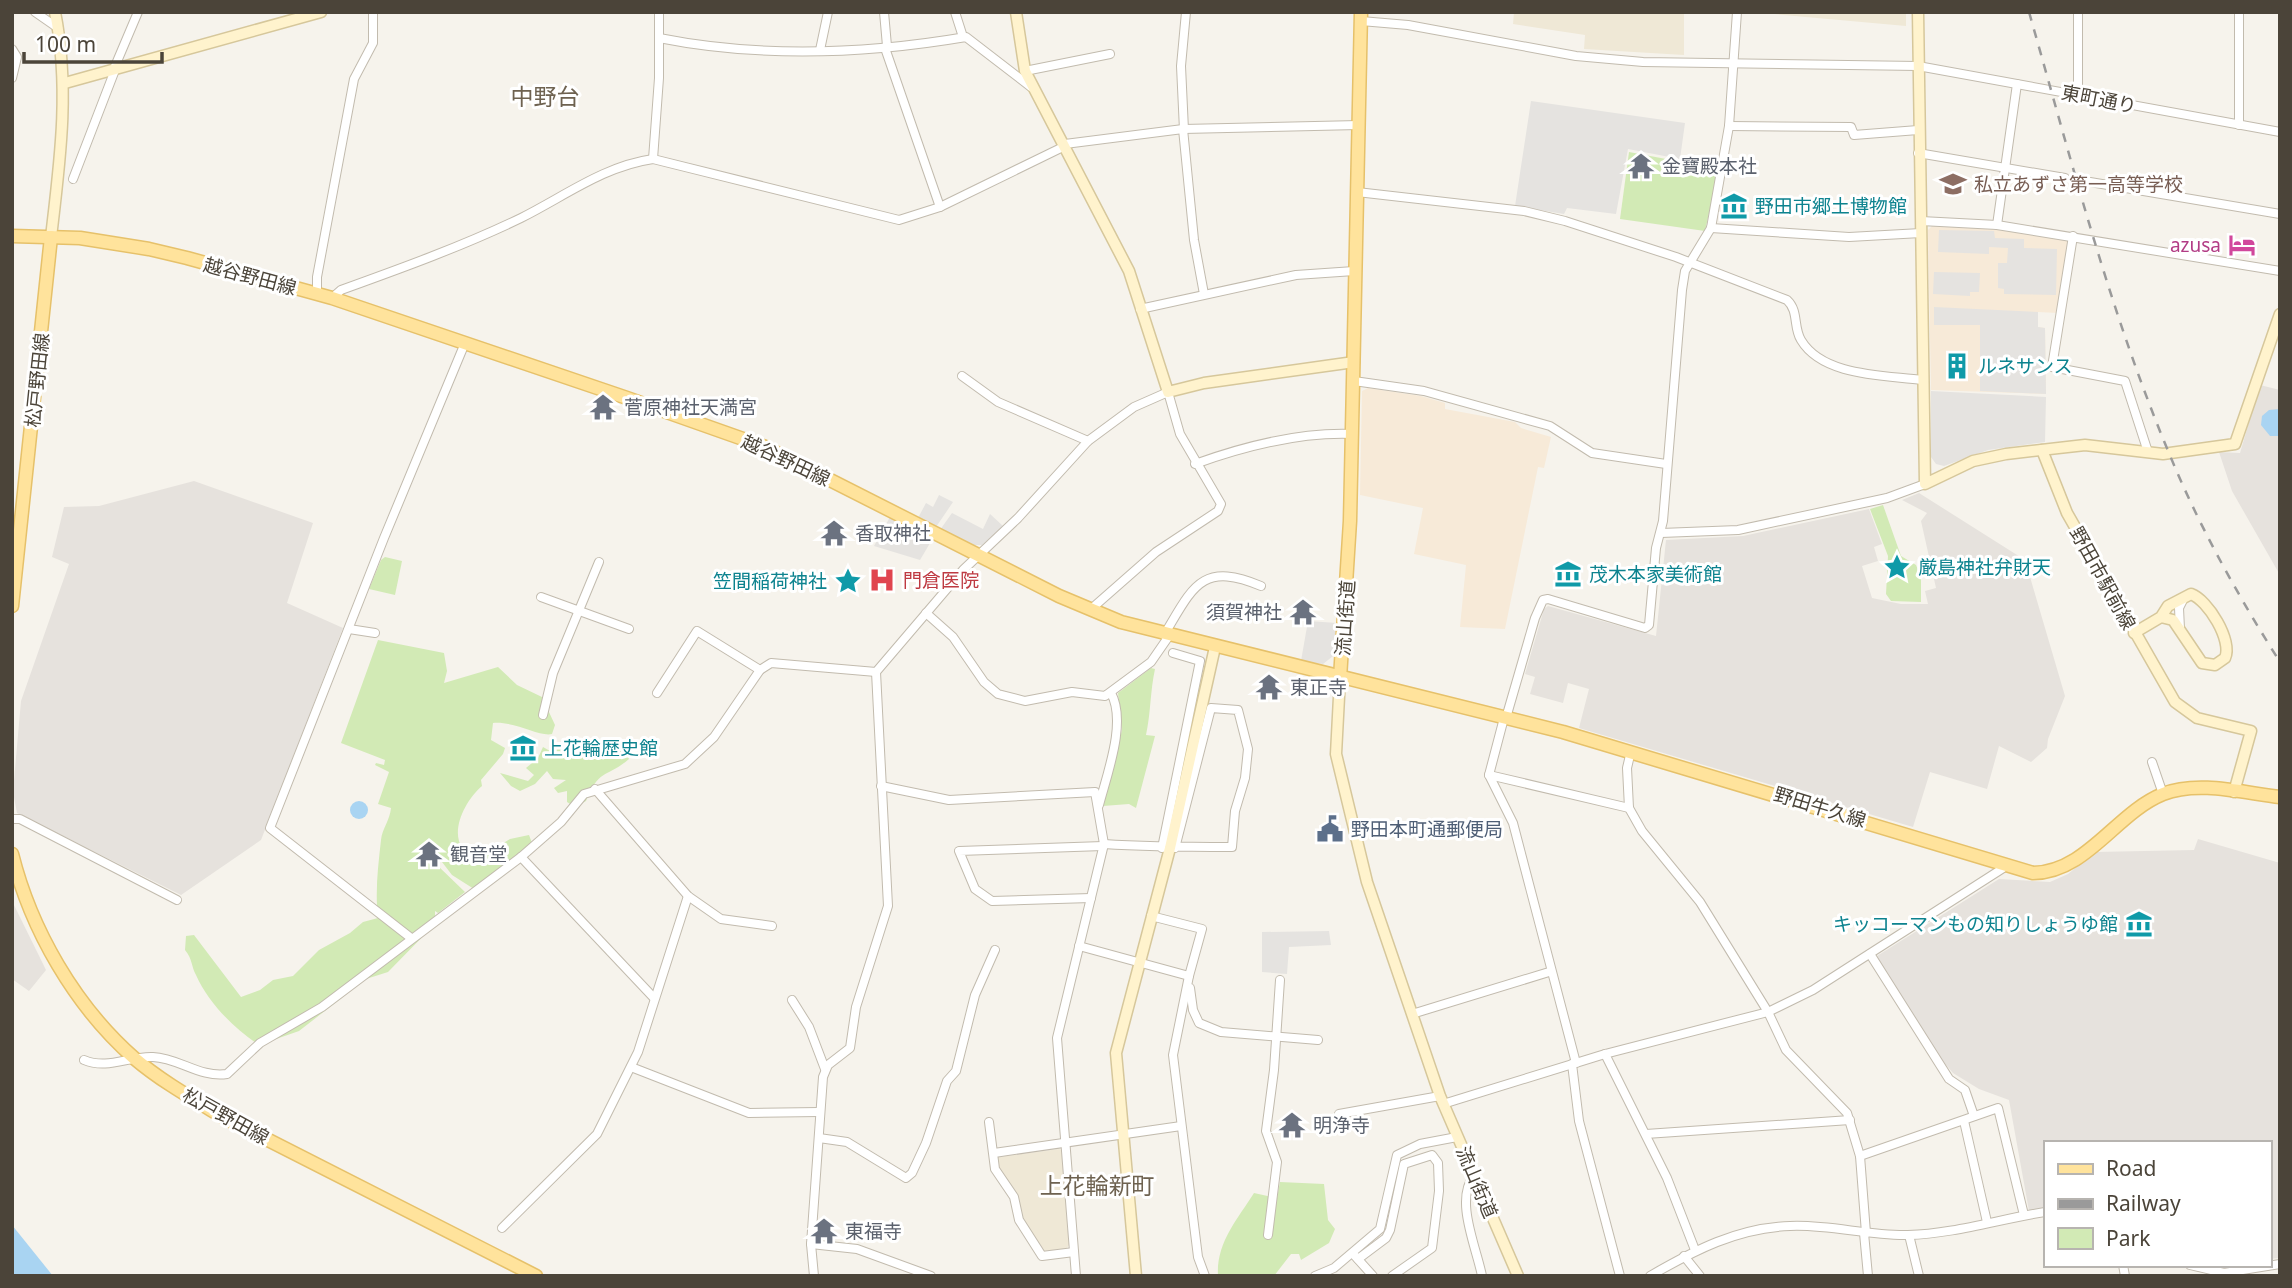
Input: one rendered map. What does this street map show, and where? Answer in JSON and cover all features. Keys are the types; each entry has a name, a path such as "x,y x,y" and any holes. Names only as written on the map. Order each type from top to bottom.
{"main road":[{"name":"流山街道","path":"1340,678 1346,607 1354,381 1354,271 1361,16"},
{"name":"越谷野田線","path":"12,236 80,238 149,248 332,298 763,446 1090,610 1166,636 1340,678"},
{"name":"松戸野田線","path":"12,606 51,237"},
{"name":"野田牛久線","path":"1340,678 1631,751 2033,873 2061,870 2163,794 2194,789 2280,797"},
{"name":"松戸野田線","path":"12,854 24,895 56,960 92,1012 134,1058 188,1097 223,1117 536,1276"}],"street":[{"path":"35,12 58,28"},
{"path":"51,237 63,134 65,83 55,12"},
{"path":"73,179 138,12"},
{"path":"65,83 321,12"},
{"path":"317,294 317,277 354,79 373,43 373,12"},
{"path":"653,159 659,12"},
{"path":"820,50 828,12"},
{"path":"884,12 886,47 940,207"},
{"path":"955,12 963,37 1031,87"},
{"path":"1016,12 1025,71 1031,87 1065,145 1102,224 1129,271 1180,434 1195,464 1221,504 1218,512 1156,552 1090,610"},
{"path":"1186,12 1181,66 1184,130 1194,240 1204,294"},
{"path":"1620,1276 1579,1121 1574,1064 1516,835 1489,775 1535,618 1543,600 1645,628 1649,625 1656,548 1661,533 1682,290 1685,271 1711,228 1730,126 1737,12"},
{"path":"1918,12 1925,484"},
{"path":"2078,12 2078,95"},
{"path":"2239,12 2239,125"},
{"name":"東町通り","path":"1361,16 1576,56 1643,62 1918,66 2280,132"},
{"path":"659,38 744,51 886,47 963,37"},
{"path":"12,48 17,57 12,78"},
{"path":"1025,71 1110,54"},
{"path":"1997,225 2017,84"},
{"path":"332,298 341,290 454,248 521,218 612,168 653,159 897,222 940,207 1065,145 1184,130 1359,125"},
{"path":"1730,126 1850,127 1854,135 1918,130"},
{"path":"1918,153 2065,178"},
{"path":"2090,182 2280,214"},
{"path":"1357,192 1524,211 1577,225 1787,300 1796,314 1799,338 1808,351 1828,362 1846,369 1922,380"},
{"path":"1921,221 1997,225 2280,271"},
{"path":"1711,228 1849,237 1921,233"},
{"path":"2073,236 2052,367 2125,381 2148,452"},
{"path":"1140,309 1296,275 1354,271"},
{"path":"1661,533 1738,530 1887,498 1925,484 1973,461 2042,450 2085,445 2163,454 2235,443 2280,314"},
{"path":"411,938 270,828 465,343"},
{"path":"825,1069 850,1048 856,1007 886,918 876,672 926,612 1088,441 1134,407 1168,392 1204,383 1354,362"},
{"path":"962,376 998,402 1088,441"},
{"path":"1354,381 1423,391 1550,426 1592,453 1666,464"},
{"path":"1195,464 1242,447 1326,433 1352,434"},
{"name":"野田市駅前線","path":"2042,450 2067,513 2175,702 2197,718 2251,731 2234,792"},
{"path":"542,715 553,674 599,562"},
{"path":"926,612 953,637 984,682 1008,698 1036,701 1072,692 1098,697 1111,693 1151,662 1197,586 1207,578 1215,575 1238,576 1261,586"},
{"path":"2134,633 2161,617 2168,606 2186,595 2203,600 2228,643 2225,658 2215,665 2202,663 2173,620 2161,617"},
{"path":"2180,629 2179,608 2186,595"},
{"path":"541,597 629,629"},
{"path":"349,629 375,633"},
{"path":"657,693 697,631 760,670"},
{"path":"1169,848 1215,647"},
{"path":"1169,848 1200,661 1173,653"},
{"path":"84,1059 98,1066 134,1058 168,1059 207,1074 227,1074 260,1043 322,1007 521,857 561,822 584,794 685,764 714,737 760,670 771,663 876,672"},
{"name":"流山街道","path":"1340,678 1335,736 1340,778 1367,883 1442,1100 1518,1276"},
{"path":"1098,807 1118,728 1116,701 1111,693"},
{"path":"1091,898 992,901 975,889 959,850 1103,845 1169,848 1232,847 1235,811 1245,778 1248,749 1238,710 1211,708 1169,848 1116,1053 1136,1276"},
{"path":"1631,751 1627,768 1629,808 1642,831 1700,901 1768,1013 1792,1059 1819,1083 1850,1120 1860,1156 1868,1276"},
{"path":"2152,762 2163,794"},
{"path":"1489,775 1629,808"},
{"path":"881,786 948,800 1095,792 1103,845 1057,1038 1076,1276"},
{"path":"594,789 688,896 721,919 772,926"},
{"path":"12,819 20,819 177,900"},
{"path":"521,857 654,998"},
{"path":"1339,1114 1442,1100 1605,1054 1768,1013 1813,990 2008,865"},
{"path":"502,1228 592,1142 631,1067 688,896"},
{"path":"1151,916 1202,929 1173,1055 1198,1257 1205,1276"},
{"path":"1079,946 1189,979"},
{"path":"819,1138 847,1142 906,1178 912,1173 926,1143 939,1099 947,1081 956,1071 975,995 995,950"},
{"path":"1870,954 1949,1079 1965,1090 1974,1116"},
{"path":"1412,1014 1549,972"},
{"path":"1189,979 1193,1010 1199,1023 1221,1032 1318,1041"},
{"path":"1268,1235 1277,1162 1266,1132 1280,980"},
{"path":"792,1000 809,1027 825,1069 819,1112 811,1244 814,1276"},
{"path":"1605,1054 1667,1178 1695,1250"},
{"path":"631,1067 749,1113 819,1112"},
{"path":"1860,1156 1998,1108 2024,1216"},
{"path":"1646,1134 1850,1120"},
{"path":"1964,1121 1987,1222"},
{"path":"989,1122 995,1169 1014,1197 1018,1220 1042,1256 1074,1252"},
{"path":"995,1153 1181,1126"},
{"path":"1356,1256 1383,1225 1397,1155 1420,1144 1457,1137"},
{"path":"1315,1276 1386,1238 1404,1164 1432,1155 1438,1163 1436,1240 1426,1253 1392,1276"},
{"path":"1474,1176 1467,1186 1468,1223 1482,1276"},
{"path":"1650,1276 1720,1239 1791,1226 1909,1235 2044,1212"},
{"path":"1909,1235 1919,1276"},
{"path":"811,1244 857,1249 931,1276"},
{"path":"1356,1256 1373,1276"},
{"path":"1684,1256 1700,1276"},
{"path":"2198,1267 2224,1273 2261,1267"}],"shaded area":[{"path":"1514,12 1684,12 1684,55 1584,49 1585,35 1513,24"},
{"path":"1751,12 1906,12 1906,26"},
{"path":"1531,101 1685,123 1680,159 1628,149 1616,214 1567,208 1564,214 1515,206"},
{"path":"1933,225 1998,230 2069,241 2058,313 2038,312 2038,327 2045,328 2046,394 1931,390 1928,230"},
{"path":"1939,230 1994,231 1995,238 2024,239 2024,248 2057,249 2056,295 2004,294 2004,289 1998,288 1998,263 2007,263 2008,248 1989,247 1989,254 1938,252"},
{"path":"1934,272 1980,273 1979,292 1970,292 1970,296 1933,294"},
{"path":"1934,307 2038,312 2038,327 2045,328 2046,394 1980,391 1980,325 1934,325"},
{"path":"2260,385 2280,390 2280,575 2232,491 2219,452 2240,453"},
{"path":"1368,388 1421,396 1445,403 1445,409 1515,422 1521,428 1551,437 1544,468 1538,467 1505,629 1460,627 1466,565 1414,554 1423,508 1360,495 1362,391"},
{"path":"1931,391 2046,397 2045,442 1988,450 1944,466 1936,464 1931,457"},
{"path":"194,481 313,523 287,603 343,628 261,840 181,895 17,813 13,792 21,701 69,564 52,557 64,507 99,506"},
{"path":"1919,493 2025,560 2065,696 2047,748 2031,762 1999,746 1987,789 1930,772 1913,827 1579,728 1589,689 1568,683 1563,703 1530,694 1535,677 1525,674 1544,609 1548,606 1656,636 1666,540 1743,536 1869,509 1882,544 1874,547 1878,561 1862,566 1872,598 1901,604 1928,604 1925,591 1936,588 1921,521 1927,513 1902,500"},
{"path":"939,495 953,502 936,527 918,518 926,503 933,507"},
{"path":"952,513 983,529 990,514 1003,526 982,545 971,545 940,530"},
{"path":"890,517 933,538 920,560 874,546"},
{"path":"1308,621 1337,623 1333,656 1323,664 1301,661"},
{"path":"2198,839 2280,863 2280,1258 2271,1259 2271,1141 2044,1141 2044,1209 2029,1211 2009,1100 1979,1089 1953,1073 1927,1043 1876,959 1999,879 2050,882 2068,874 2095,852 2194,850"},
{"path":"12,901 46,970 29,991 12,979"},
{"path":"1329,931 1331,945 1289,947 1287,974 1262,972 1262,932"},
{"path":"1062,1150 1069,1245 1066,1249 1042,1251 1021,1218 998,1168 998,1157"}],"green space":[{"path":"1629,152 1719,169 1705,231 1620,219"},
{"path":"1883,505 1901,556 1916,565 1921,577 1921,602 1891,601 1886,594 1888,556 1870,509"},
{"path":"385,557 402,561 395,595 369,589 381,560"},
{"path":"378,640 444,653 447,671 444,683 498,667 517,685 542,697 555,725 552,734 510,724 493,723 491,740 505,748 481,780 482,786 462,813 458,835 466,853 477,859 510,839 529,835 532,843 527,850 474,889 452,875 442,862 424,858 422,862 424,860 433,867 436,864 465,892 438,913 435,911 435,924 388,972 366,979 299,1031 259,1045 232,1023 201,986 185,950 186,936 194,935 241,997 260,990 273,980 293,976 319,950 350,933 363,922 378,918 377,889 381,840 391,808 378,804 389,772 375,765 384,765 385,760 341,743"},
{"path":"1151,668 1155,669 1146,735 1155,736 1136,808 1129,804 1103,806 1122,730 1118,693"},
{"path":"598,742 619,743 629,759 600,778 586,801 575,807 567,802 567,791 558,793 554,788 566,780 553,779 547,771 535,784 520,791 511,786 500,773 528,781 534,775 526,768 538,758 543,747 550,751 559,745 580,753"},
{"path":"1280,1182 1324,1184 1328,1220 1335,1229 1329,1243 1301,1260 1299,1254 1291,1254 1274,1276 1218,1276 1224,1242 1254,1193 1277,1198"}],"water":[{"path":"2280,409 2280,436 2270,436 2261,425 2262,416 2269,410"},
{"path":"359,801 365,804 368,810 365,816 359,819 353,816 350,810 353,804"},
{"path":"12,1225 53,1276 12,1276"}],"railway":[{"path":"2029,12 2098,254 2160,432 2206,534 2280,662"}],"place":[{"name":"金寶殿本社","path":"1641,166"},
{"name":"私立あずさ第一高等学校","path":"1953,184"},
{"name":"野田市郷土博物館","path":"1734,206"},
{"name":"azusa","path":"2242,245"},
{"name":"ルネサンス","path":"1957,366"},
{"name":"菅原神社天満宮","path":"603,407"},
{"name":"香取神社","path":"834,533"},
{"name":"厳島神社弁財天","path":"1897,567"},
{"name":"茂木本家美術館","path":"1568,574"},
{"name":"門倉医院","path":"882,580"},
{"name":"笠間稲荷神社","path":"848,581"},
{"name":"須賀神社","path":"1303,612"},
{"name":"東正寺","path":"1269,687"},
{"name":"上花輪歴史館","path":"523,748"},
{"name":"野田本町通郵便局","path":"1330,829"},
{"name":"観音堂","path":"429,854"},
{"name":"キッコーマンもの知りしょうゆ館","path":"2139,924"},
{"name":"明浄寺","path":"1292,1125"},
{"name":"東福寺","path":"824,1231"}],"district":[{"name":"中野台","path":"545,96"},
{"name":"上花輪新町","path":"1097,1185"}]}
